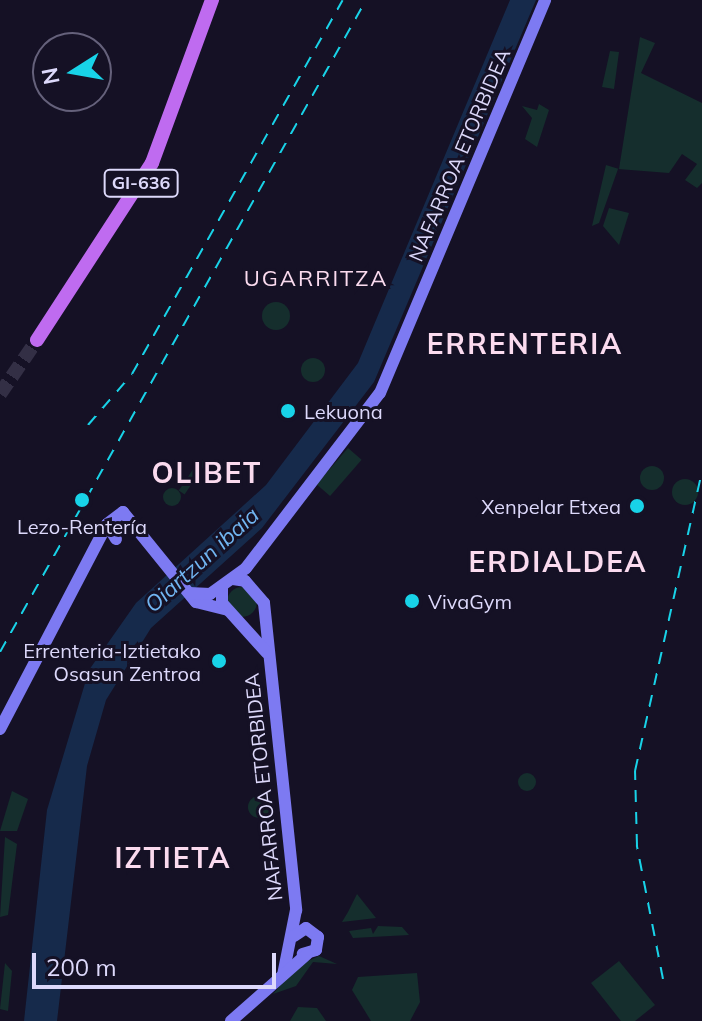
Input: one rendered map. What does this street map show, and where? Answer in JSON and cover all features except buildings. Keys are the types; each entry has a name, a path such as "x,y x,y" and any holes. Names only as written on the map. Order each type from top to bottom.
{"main road":[{"name":"GI-636","path":"37,340 152,163 212,0"},
{"name":"NAFARROA ETORBIDEA","path":"228,583 250,564 389,377 545,0"},
{"path":"0,729 88,553 107,524 123,512 145,547 189,593 205,596 228,583 249,584 250,564"},
{"path":"107,524 120,539 145,547"},
{"path":"88,553 120,539 134,527"},
{"path":"227,610 228,583"},
{"name":"NAFARROA ETORBIDEA","path":"249,584 263,612 270,660 298,937"},
{"name":"NAFARROA ETORBIDEA","path":"189,593 203,606 227,610 243,623 270,660"},
{"path":"243,623 263,612"},
{"path":"298,937 307,954"},
{"path":"231,1021 319,940 298,937"},
{"path":"283,975 298,937"}],"green space":[{"path":"640,37 655,43 641,73 702,103 702,183 697,188 685,180 697,164 682,154 669,173 618,169 599,223 592,226 606,165 619,169"},
{"path":"610,51 619,52 614,89 602,87"},
{"path":"539,104 549,110 537,147 525,139 532,118 522,106 537,110"},
{"path":"609,208 629,213 619,245 603,226"},
{"path":"276,302 286,306 290,316 286,326 276,330 266,326 262,316 266,306"},
{"path":"313,358 322,361 325,370 322,379 313,382 304,379 301,370 304,361"},
{"path":"348,448 362,460 330,496 317,484"},
{"path":"200,459 206,463 185,494 179,491"},
{"path":"652,466 661,469 664,478 661,487 652,490 643,487 640,478 643,469"},
{"path":"685,479 694,483 698,492 694,501 685,505 676,501 672,492 676,483"},
{"path":"172,488 181,497 172,506 163,497"},
{"path":"242,587 248,588 256,596 256,608 248,616 242,617 236,616 228,608 227,602 228,596 236,588"},
{"path":"527,773 536,782 527,791 518,782"},
{"path":"12,791 28,799 17,831 0,831"},
{"path":"259,796 270,807 259,818 248,807"},
{"path":"5,837 17,844 8,915 0,917"},
{"path":"357,894 376,918 342,922 348,912"},
{"path":"378,926 402,927 409,935 353,938 349,931 371,928 373,934"},
{"path":"319,956 337,964 313,962 296,986 273,994 297,966"},
{"path":"619,961 655,1005 635,1021 621,1021 591,983"},
{"path":"5,963 12,971 8,1011 0,1009"},
{"path":"417,973 420,1002 410,1021 371,1021 352,990 358,977"},
{"path":"298,1007 317,1008 326,1021 290,1021"}],"water":[{"name":"Oiartzun ibaia","path":"510,0 536,0 374,382 262,528 151,628 106,700 87,766 57,1021 24,1021 47,810 89,670 136,603 266,485 358,363"}],"tunnel":[{"path":"0,394 37,340"}],"railway":[{"path":"88,425 132,374 343,0"},
{"path":"0,652 366,0"},
{"path":"663,979 637,846 635,771 702,472"}],"place":[{"name":"Lekuona","path":"288,411"},
{"name":"Lezo-Rentería","path":"82,500"},
{"name":"Xenpelar Etxea","path":"637,506"},
{"name":"VivaGym","path":"412,601"},
{"name":"Errenteria-Iztietako Osasun Zentroa","path":"219,661"}],"district":[{"name":"UGARRITZA","path":"316,279"},
{"name":"ERRENTERIA","path":"525,344"},
{"name":"OLIBET","path":"207,473"},
{"name":"ERDIALDEA","path":"558,562"},
{"name":"IZTIETA","path":"173,858"}]}
